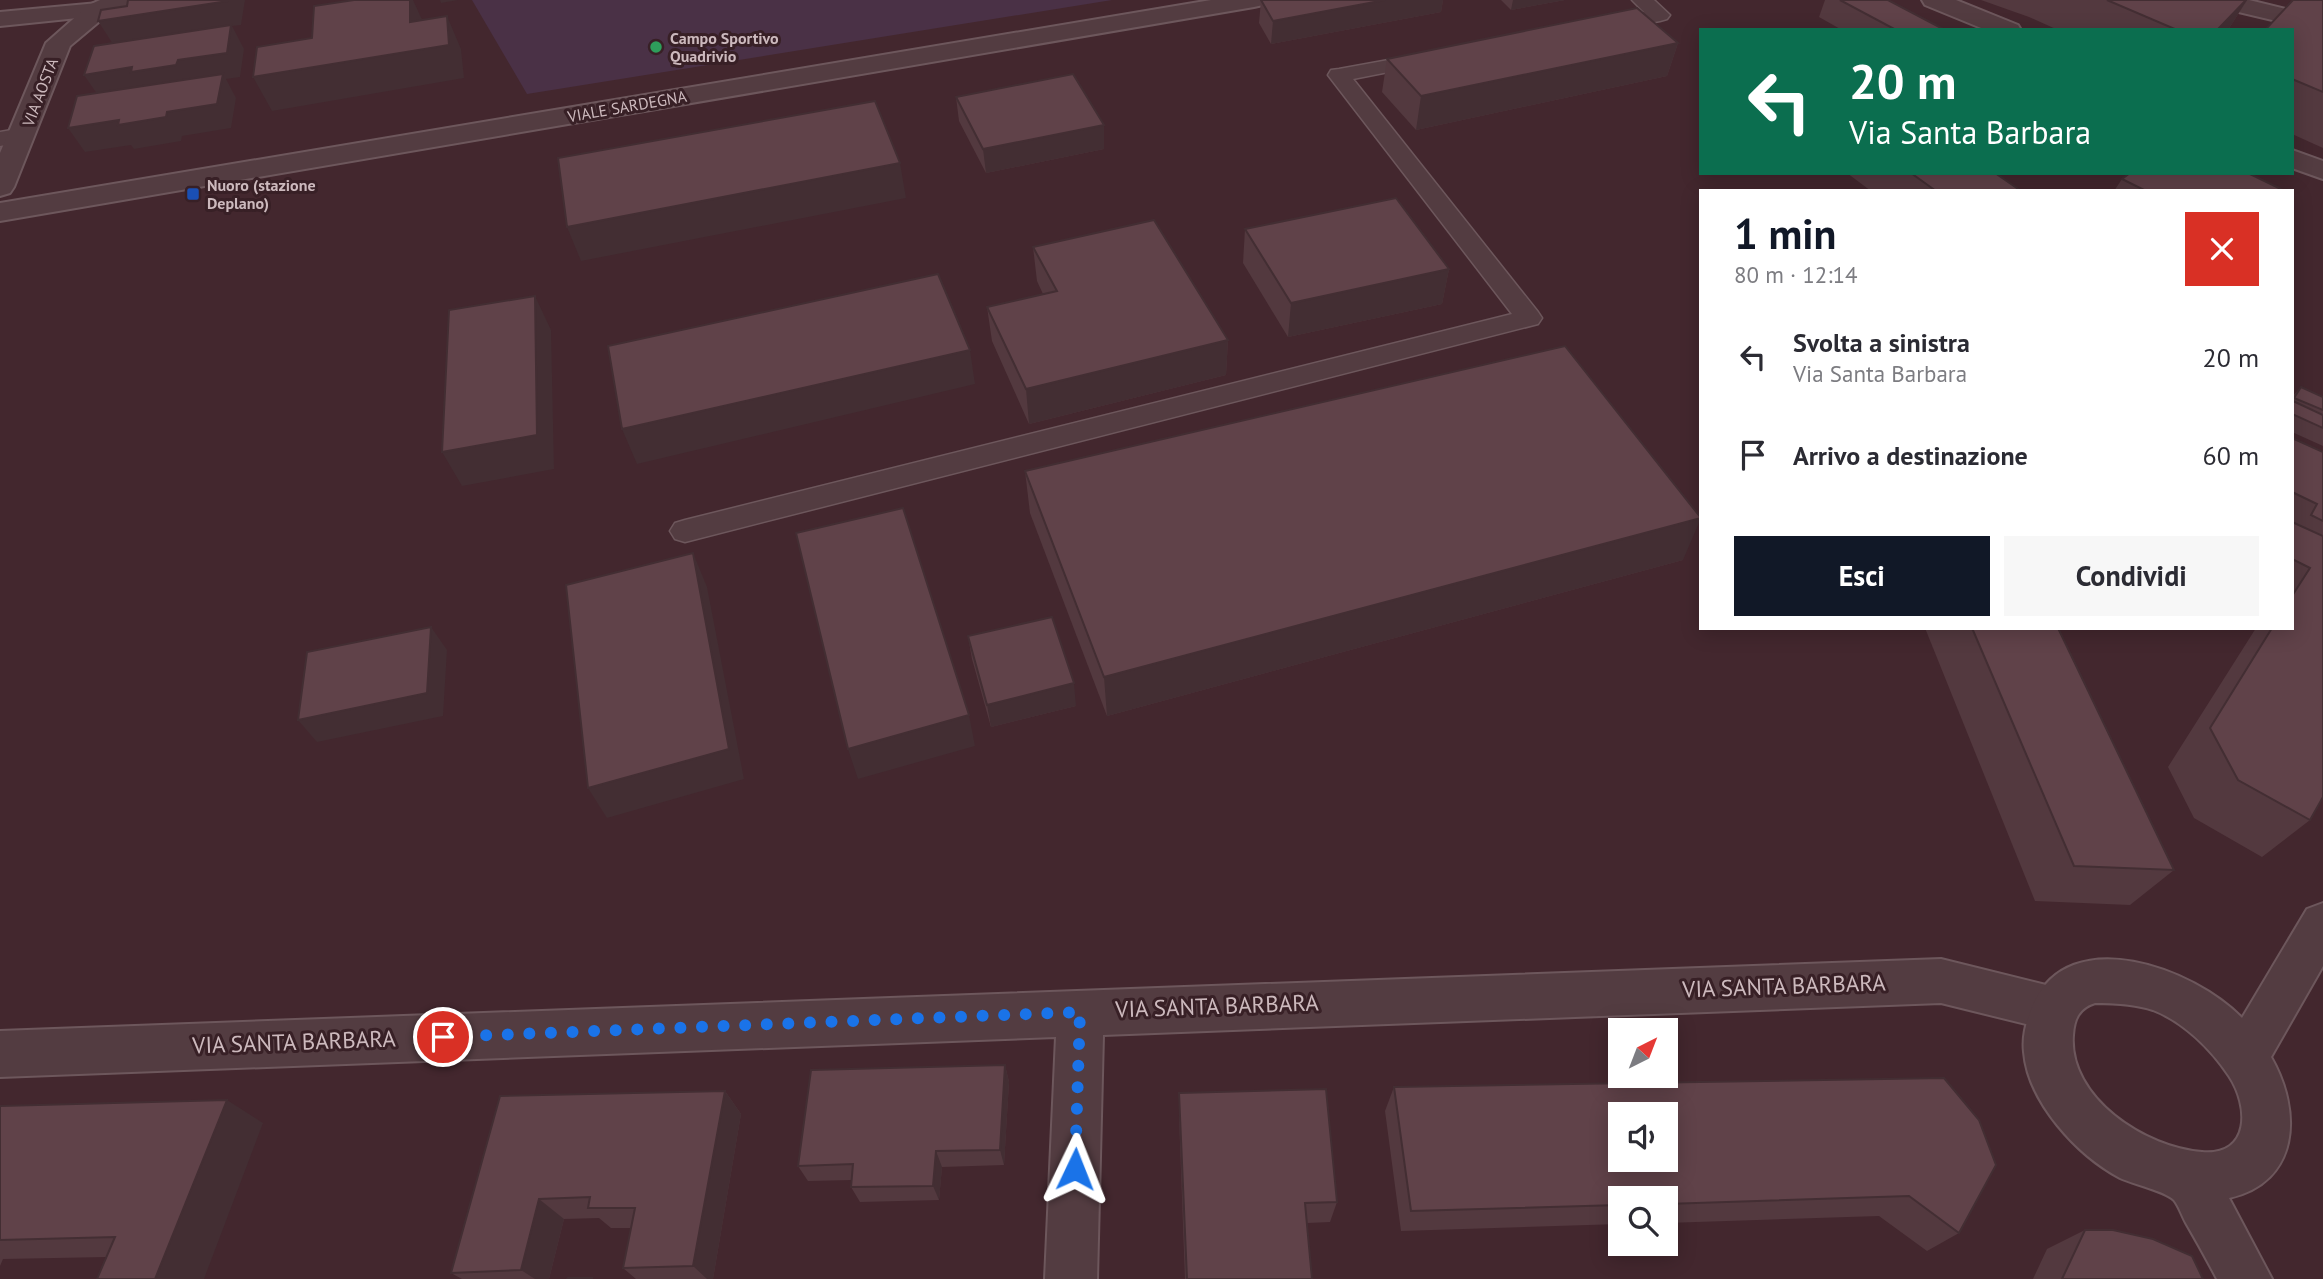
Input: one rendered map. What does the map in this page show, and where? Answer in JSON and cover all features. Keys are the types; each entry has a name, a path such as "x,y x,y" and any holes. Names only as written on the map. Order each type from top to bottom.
{"street":[{"name":"VIALE SARDEGNA","path":"0,212 1254,0"},
{"path":"1934,0 2004,28"},
{"path":"2218,0 2323,25"},
{"name":"VIA AOSTA","path":"0,19 109,5"},
{"name":"VIA AOSTA","path":"0,187 11,137 59,43 109,5"},
{"path":"2294,159 2323,172"},
{"path":"2245,1057 2323,923"},
{"name":"VIA SANTA BARBARA","path":"0,1054 1941,981 2054,1009"},
{"path":"2095,981 2136,983 2158,989 2190,1006 2220,1029 2245,1057 2262,1088 2268,1119 2264,1147 2247,1167 2222,1178 2189,1178 2140,1162 2117,1150 2087,1124 2064,1093 2050,1062 2046,1032 2054,1009 2070,991 2095,981"},
{"path":"1071,1279 1080,1012"},
{"path":"2189,1178 2246,1279"}],"lane":[{"path":"1580,30 1660,15 1642,0"},
{"path":"685,531 1529,318 1339,75 1446,55"}],"shaded area":[{"name":"Campo Sportivo Quadrivio","path":"472,0 1112,0 527,94"}],"building":[{"path":"128,0 228,1 98,21 101,10 127,6"},
{"path":"354,0 410,0 410,22 447,16 449,45 253,77 257,47 312,38 314,6"},
{"path":"1261,0 1385,0 1273,21"},
{"path":"1840,0 1888,0 1941,28 1892,28"},
{"path":"2107,0 2246,0 2219,28 2172,28"},
{"path":"2293,0 2323,0 2323,92 2294,80 2294,28 2267,28"},
{"path":"1637,8 1678,43 1421,96 1387,59"},
{"path":"231,25 227,53 178,60 176,65 131,72 132,67 84,75 94,46"},
{"path":"223,74 217,104 167,112 166,117 118,125 119,120 68,128 77,96"},
{"path":"1073,74 1104,125 983,149 956,97"},
{"path":"875,101 900,163 567,227 558,158"},
{"path":"1914,175 1998,175 2018,189 1933,189"},
{"path":"2127,175 2252,175 2281,189 2142,189 2122,179"},
{"path":"1396,198 1449,269 1291,303 1245,229"},
{"path":"1154,220 1228,340 1026,389 987,307 1057,291 1033,247"},
{"path":"938,274 970,350 622,429 608,346"},
{"path":"535,296 537,435 442,452 449,310"},
{"path":"1565,346 1699,519 1104,677 1025,471"},
{"path":"2301,387 2323,397 2323,410 2294,398"},
{"path":"2294,401 2323,415 2323,428 2294,415"},
{"path":"2294,439 2323,452 2323,521 2311,515 2317,504 2294,493"},
{"path":"903,508 969,715 848,749 796,533"},
{"path":"2294,523 2323,536 2323,797 2310,820 2238,780 2210,728 2271,630 2294,630 2294,593 2310,568 2294,560"},
{"path":"693,553 729,749 588,788 566,585"},
{"path":"1052,617 1074,683 987,705 968,636"},
{"path":"431,627 427,693 298,720 307,652"},
{"path":"1973,630 2059,630 2174,870 2074,866"},
{"path":"1005,1065 1000,1150 936,1151 933,1186 851,1187 853,1164 798,1166 811,1070"},
{"path":"1944,1078 1979,1120 1996,1165 1959,1233 1909,1196 1678,1204 1678,1186 1608,1186 1608,1205 1411,1211 1394,1087 1608,1083 1608,1088 1678,1088 1678,1082"},
{"path":"1326,1089 1337,1202 1305,1203 1312,1279 1187,1279 1179,1093"},
{"path":"725,1091 693,1266 623,1268 635,1208 588,1208 590,1197 539,1199 521,1270 451,1273 500,1096"},
{"path":"227,1100 155,1279 97,1279 115,1237 0,1240 0,1106"},
{"path":"2085,1230 2113,1230 2153,1239 2192,1256 2203,1279 2062,1279"}],"place":[{"name":"Campo Sportivo Quadrivio","path":"656,47"},
{"name":"Nuoro (stazione Deplano)","path":"193,194"}],"route":[{"path":"443,1037 1080,1012 1075,1169"}]}
